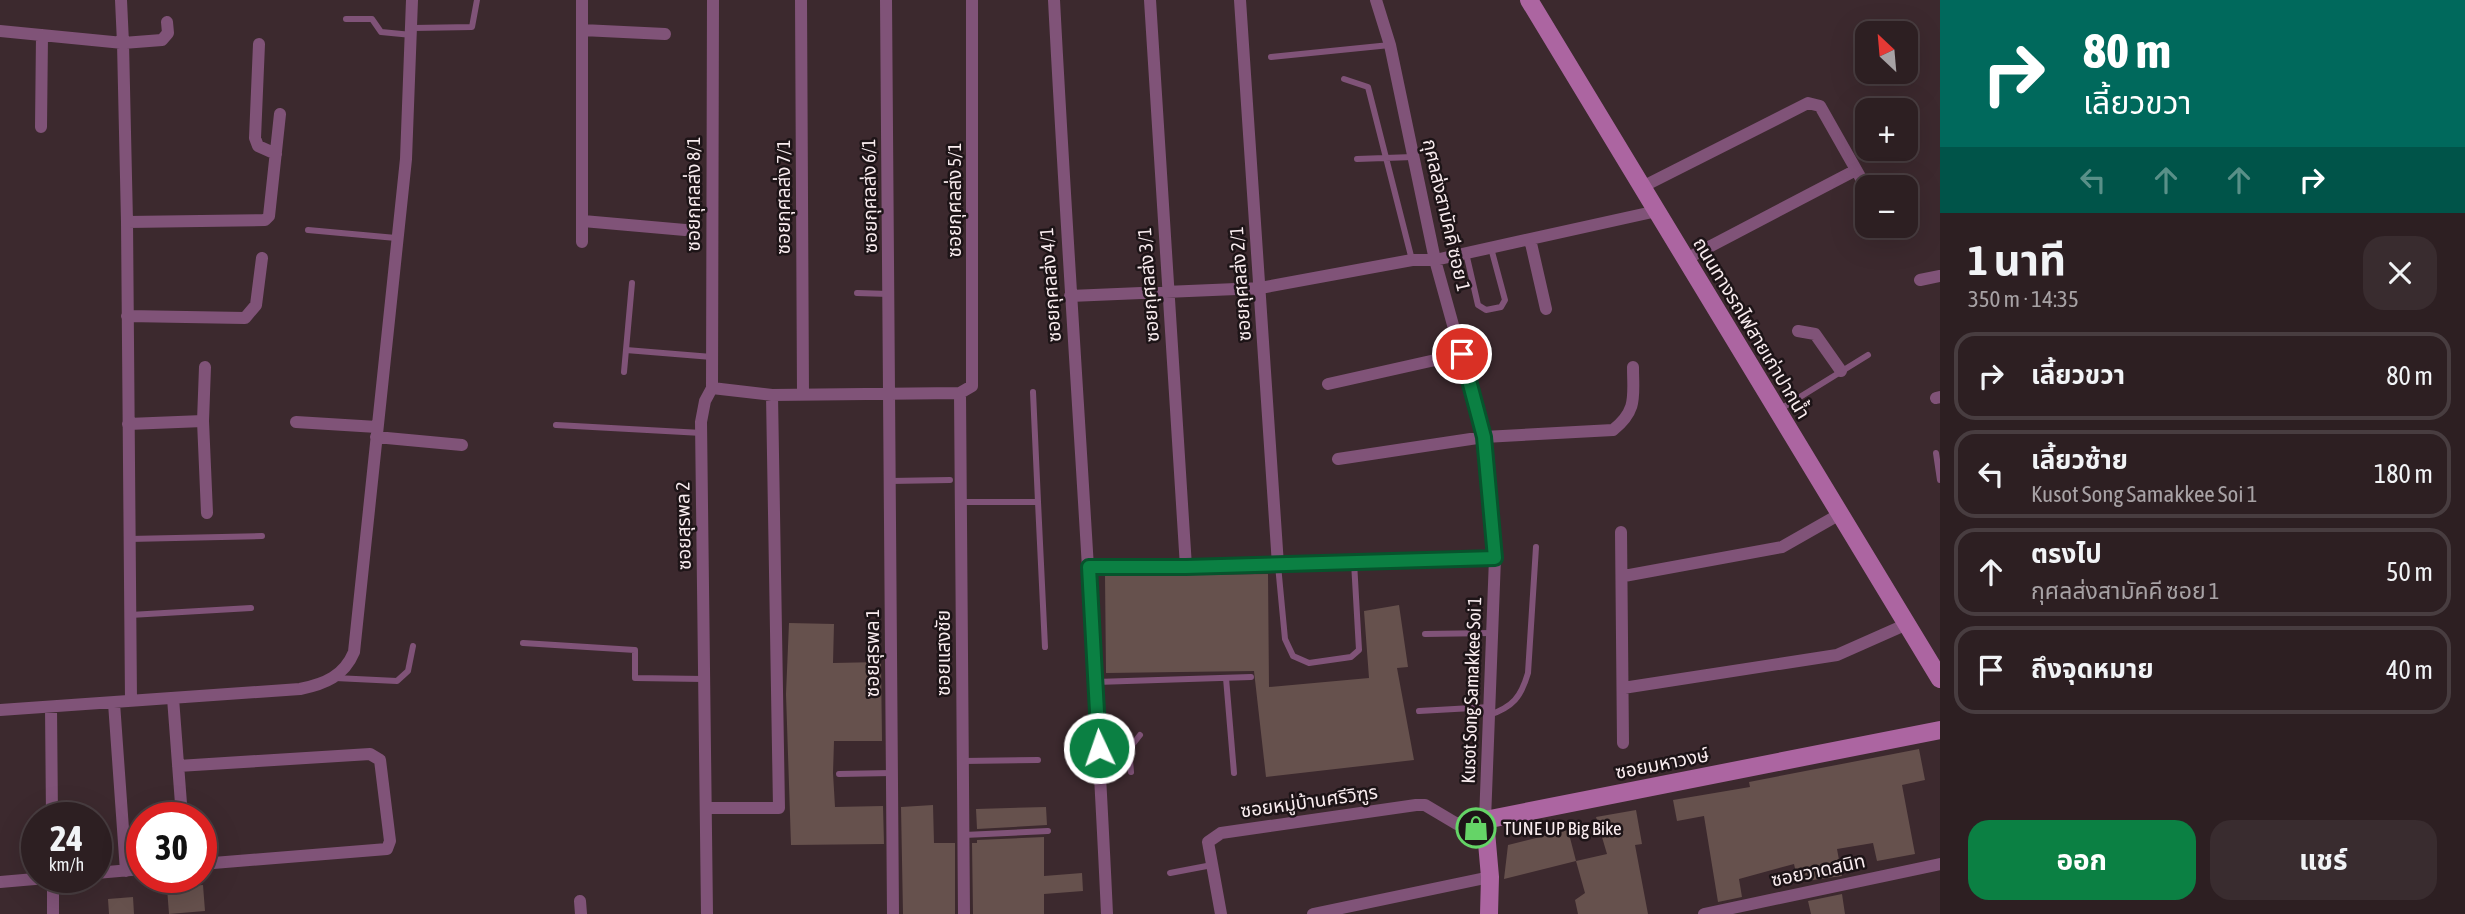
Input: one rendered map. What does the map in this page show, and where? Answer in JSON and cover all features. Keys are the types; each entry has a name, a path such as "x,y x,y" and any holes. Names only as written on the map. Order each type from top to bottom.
{"main road":[{"name":"ถนนทางรถไฟสายเก่าปากน้ำ","path":"1529,0 1940,678"},
{"name":"ซอยมหาวงษ์","path":"1485,820 1940,730"},
{"path":"1485,820 1490,877 1489,914"}],"street":[{"path":"121,0 128,222 131,701"},
{"path":"0,710 300,689 326,683 350,663 355,652 406,159 412,0"},
{"path":"582,0 582,242"},
{"name":"ซอยกุศลส่ง 8/1","path":"712,388 713,0"},
{"name":"ซอยกุศลส่ง 7/1","path":"801,0 803,394"},
{"name":"ซอยกุศลส่ง 6/1","path":"886,0 890,391"},
{"name":"ซอยกุศลส่ง 5/1","path":"960,393 972,386 974,378 972,0"},
{"name":"ซอยกุศลส่ง 4/1","path":"1054,0 1070,296 1096,682 1107,914"},
{"name":"ซอยกุศลส่ง 3/1","path":"1150,0 1186,567"},
{"name":"ซอยกุศลส่ง 2/1","path":"1240,0 1278,565"},
{"name":"กุศลส่งสามัคคี ซอย 1","path":"1376,0 1390,45 1435,260 1484,437"},
{"path":"0,31 123,43 162,40 168,33 167,22"},
{"path":"582,30 665,34"},
{"path":"41,127 42,35"},
{"path":"259,44 255,138 258,146 276,154"},
{"path":"1642,187 1808,103 1820,106 1859,175"},
{"path":"128,222 265,220 269,216 280,114"},
{"path":"1686,259 1856,170"},
{"path":"1070,296 1260,288 1412,260 1435,260 1657,211"},
{"path":"583,221 685,230"},
{"path":"1530,239 1546,309"},
{"path":"127,316 245,318 256,305 262,258"},
{"path":"1920,280 1940,276"},
{"path":"1798,331 1815,334 1841,372"},
{"path":"1328,384 1462,354"},
{"path":"205,367 203,422 207,513"},
{"path":"1338,459 1484,437 1613,430 1628,418 1633,406 1633,367"},
{"path":"712,388 772,395 890,391 960,393"},
{"name":"ซอยสุรพล 2","path":"707,914 702,433 703,411 712,388"},
{"name":"ซอยสุรพล 1","path":"890,391 893,914"},
{"name":"ซอยแสงชัย","path":"960,393 964,914"},
{"path":"706,808 779,808 772,395"},
{"path":"128,424 203,422"},
{"path":"296,422 462,445"},
{"name":"Kusot Song Samakkee Soi 1","path":"1484,437 1495,558 1485,820"},
{"path":"1624,576 1782,547 1840,514"},
{"path":"1621,532 1624,576 1623,743"},
{"path":"1089,567 1278,565 1495,558"},
{"path":"1623,688 1837,655 1907,624"},
{"path":"173,698 182,802"},
{"path":"112,872 126,871 114,704"},
{"path":"51,707 52,802"},
{"path":"178,766 370,754 380,760 390,841 387,849 217,863"},
{"name":"ซอยหมู่บ้านศรีวิฑูร","path":"1221,914 1208,842 1221,833 1416,805 1424,805 1457,824 1485,820"},
{"name":"ซอยวาดสนิท","path":"1704,914 1940,864"},
{"path":"1313,914 1490,877"},
{"path":"0,882 21,880"},
{"path":"52,914 54,893"}],"lane":[{"path":"345,19 372,19 383,33 472,27 477,0"},
{"path":"1271,57 1390,45"},
{"path":"1344,79 1368,87 1412,260"},
{"path":"1357,159 1413,157"},
{"path":"308,230 396,238"},
{"path":"1466,253 1478,305 1486,310 1501,307 1505,300 1492,248"},
{"path":"624,372 632,283"},
{"path":"857,293 889,293"},
{"path":"626,350 712,357"},
{"path":"1778,411 1868,355"},
{"path":"1033,392 1045,647"},
{"path":"556,425 702,433"},
{"path":"1936,453 1940,480"},
{"path":"890,481 950,480"},
{"path":"961,502 1038,502"},
{"path":"129,539 262,536"},
{"path":"1419,711 1490,711 1514,704 1522,692 1528,673 1536,547"},
{"path":"1278,565 1287,647 1299,661 1309,663 1351,657 1359,650 1354,562"},
{"path":"130,615 251,608"},
{"path":"1425,634 1492,633"},
{"path":"523,643 635,650 635,678 704,679"},
{"path":"334,678 397,681 408,671 413,646"},
{"path":"1096,682 1251,677"},
{"path":"1226,678 1234,773"},
{"path":"1131,772 1129,749 1140,735"},
{"path":"1099,748 1129,749"},
{"path":"963,761 1038,760"},
{"path":"839,774 892,773"},
{"path":"964,835 1048,831"},
{"path":"1170,873 1212,865"}],"building":[{"path":"1268,574 1269,687 1369,678 1364,611 1399,605 1408,667 1397,668 1414,760 1266,777 1254,671 1106,673 1105,576"},
{"path":"789,623 834,624 833,663 881,662 882,741 834,741 833,773 835,807 883,806 884,844 791,845 786,694"},
{"path":"1919,749 1925,780 1902,785 1915,854 1877,861 1873,843 1837,849 1842,876 1798,882 1794,864 1739,879 1742,897 1718,902 1704,816 1677,821 1673,800 1750,787 1749,782"},
{"path":"933,805 934,843 955,843 955,914 903,914 901,807"},
{"path":"1046,807 1047,825 977,829 976,809"},
{"path":"1636,810 1642,844 1635,845 1648,914 1578,914 1575,900 1585,893 1576,861 1607,854 1596,817"},
{"path":"1568,830 1576,861 1504,879 1508,845"},
{"path":"1044,837 1044,876 1082,873 1083,891 1044,894 1044,914 973,914 972,843 977,843 977,840"},
{"path":"167,893 204,893 205,911 169,914"},
{"path":"1842,894 1845,914 1811,914 1808,901"},
{"path":"133,897 134,914 109,914 108,899"}],"place":[{"name":"TUNE UP Big Bike","path":"1476,828"}],"route":[{"path":"1099,748 1089,567 1278,565 1495,558 1484,437 1462,354"}]}
